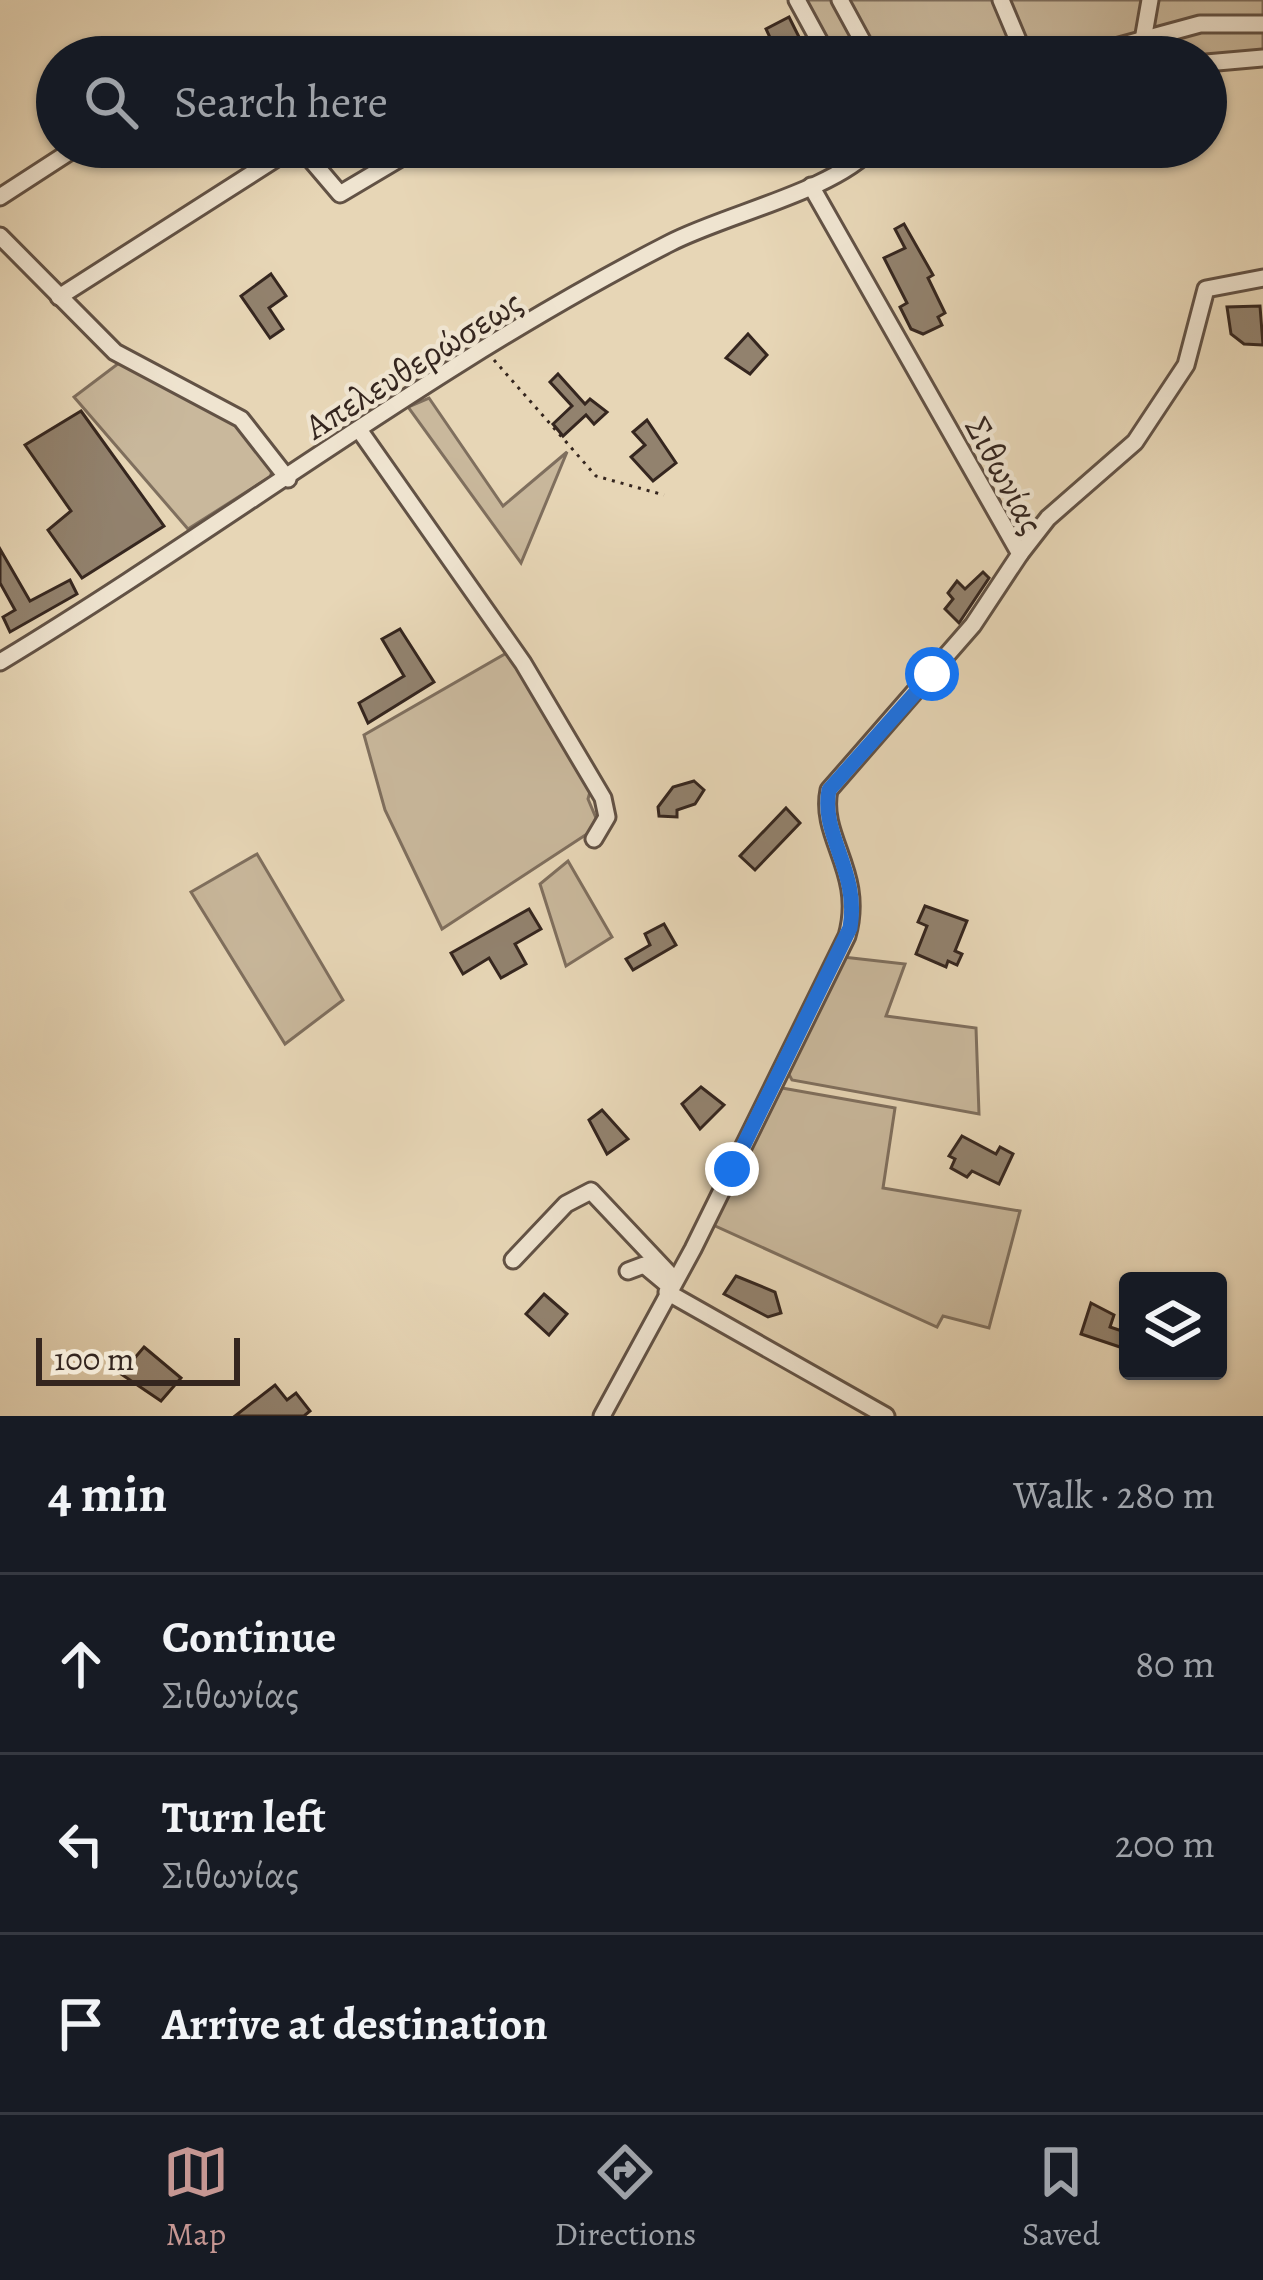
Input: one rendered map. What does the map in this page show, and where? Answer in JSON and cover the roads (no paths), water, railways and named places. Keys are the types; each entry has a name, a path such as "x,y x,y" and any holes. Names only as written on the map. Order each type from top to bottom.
{"street":[{"path":"797,0 817,36"},
{"path":"840,0 860,36"},
{"path":"1001,0 1016,36"},
{"path":"1144,36 1150,0"},
{"path":"1157,36 1200,24 1263,24"},
{"path":"1227,61 1263,58"},
{"path":"0,196 44,168"},
{"path":"59,297 264,168"},
{"path":"316,168 340,194 384,168"},
{"name":"Απελευθερώσεως","path":"0,662 484,350 670,243 849,168"},
{"name":"Σιθωνίας","path":"602,1416 847,936 853,888 828,814 829,790 973,625 1020,554 811,185"},
{"path":"0,236 115,352 241,419 288,479"},
{"path":"1020,554 1048,518 1135,442 1186,365 1207,289 1226,281 1263,278"},
{"path":"360,431 511,644 597,787 607,817 594,839"},
{"path":"513,1260 566,1204 591,1191 671,1286"},
{"path":"628,1270 644,1265 886,1416"}]}
